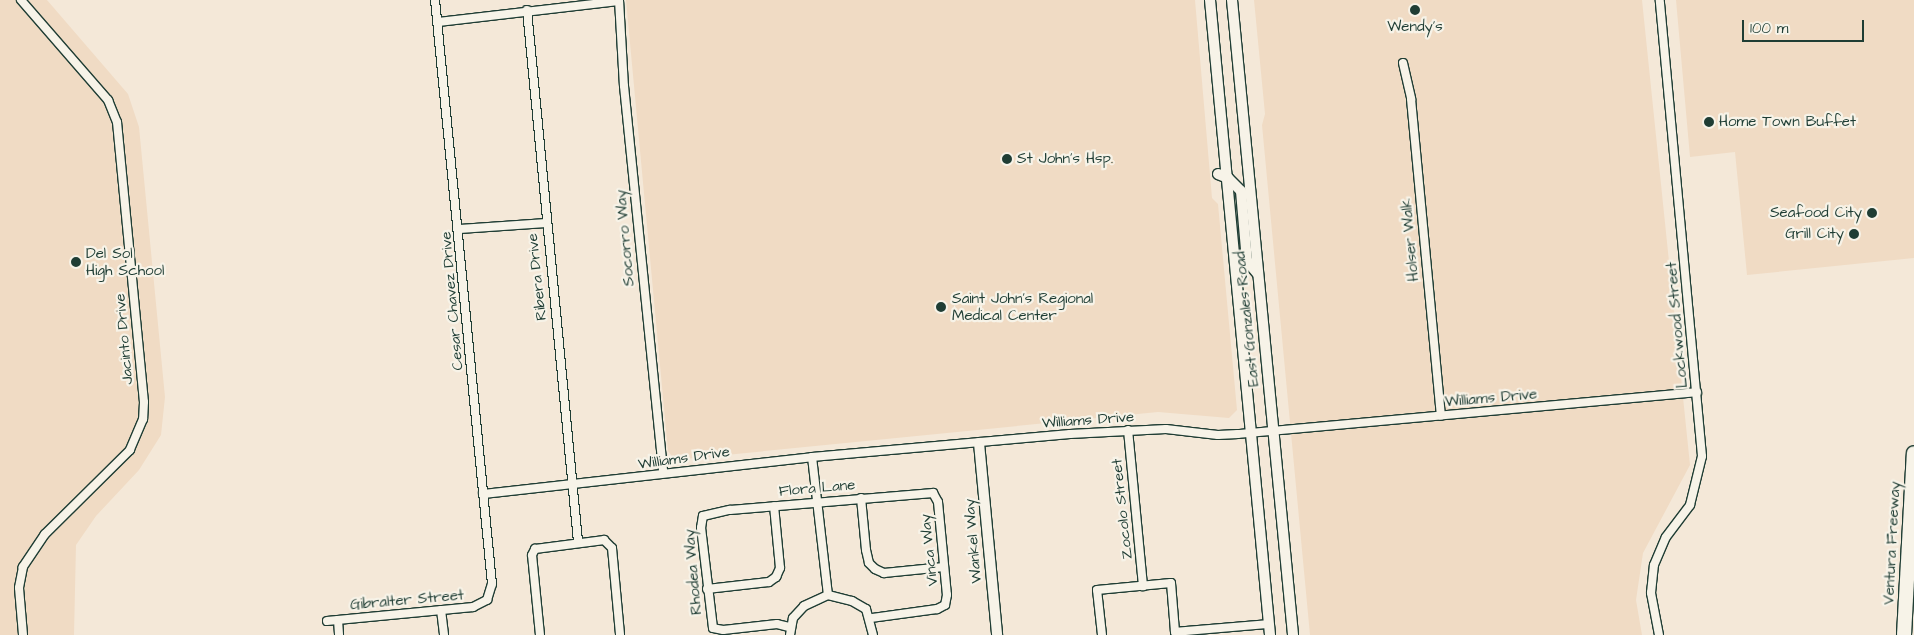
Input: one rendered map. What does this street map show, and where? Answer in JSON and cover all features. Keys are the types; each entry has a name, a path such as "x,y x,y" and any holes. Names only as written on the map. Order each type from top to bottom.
{"highway":[{"name":"Ventura Freeway","path":"1904,635 1905,572 1914,453"}],"main road":[{"name":"East Gonzales Road","path":"1210,0 1270,635"},
{"name":"East Gonzales Road","path":"1232,0 1293,635"},
{"path":"1218,174 1228,178 1241,190 1247,261 1257,274"},
{"name":"Wankel Way","path":"979,443 997,635"}],"street":[{"name":"Jacinto Drive","path":"20,0 108,100 118,122 144,402 143,419 130,450 45,534 23,567 20,588 23,635"},
{"name":"Cesar Chavez Drive","path":"436,0 460,229 492,584 487,600"},
{"path":"438,22 619,0"},
{"name":"Socorro Way","path":"619,0 625,96 663,473"},
{"name":"Lockwood Street","path":"1659,635 1651,593 1654,564 1666,537 1690,505 1700,473 1702,456 1660,0"},
{"name":"Ribera Drive","path":"527,10 571,485 578,542"},
{"name":"Holser Walk","path":"1403,62 1411,102 1441,416"},
{"path":"460,229 546,223"},
{"name":"Williams Drive","path":"483,494 648,477 663,473 812,457 1128,430 1182,430 1218,435 1251,433 1697,392"},
{"name":"Zocolo Street","path":"1128,430 1143,586"},
{"path":"812,457 828,595"},
{"name":"Flora Lane","path":"703,517 712,512 922,492 934,496"},
{"name":"Vinca Way","path":"870,618 937,609 946,602 944,567 934,496"},
{"path":"861,498 866,550 869,563 875,569 884,573 944,567"},
{"path":"707,588 769,582 776,577 780,568 774,506"},
{"name":"Rhodea Way","path":"703,517 701,528 713,628 751,631"},
{"path":"540,635 532,555 535,549 604,540 612,548 620,635"},
{"path":"1102,635 1097,590 1171,583 1175,632 1269,624"},
{"path":"751,631 778,624 789,631 804,606 828,595 852,601 866,609 870,618 873,635"},
{"name":"Gibralter Street","path":"327,621 473,608 487,600"},
{"path":"441,610 444,635"},
{"path":"338,620 339,635"}],"shaded area":[{"name":"Del Sol High School","path":"0,0 47,0 128,94 139,127 165,397 161,435 139,470 96,516 76,545 74,635 0,635"},
{"name":"Saint John's Regional Medical Center","path":"626,0 1195,0 1212,198 1218,204 1237,410 1229,418 1158,412 675,460 668,451"},
{"path":"1254,0 1642,0 1690,465 1643,553 1636,600 1642,635 1310,635 1262,125 1265,114"},
{"path":"1676,0 1914,0 1914,258 1747,275 1735,152 1690,157"}],"place":[{"name":"Wendy's","path":"1415,10"},
{"name":"Home Town Buffet","path":"1709,122"},
{"name":"St John's Hsp.","path":"1007,159"},
{"name":"Seafood City","path":"1872,213"},
{"name":"Grill City","path":"1854,234"},
{"name":"Del Sol High School","path":"76,262"},
{"name":"Saint John's Regional Medical Center","path":"941,307"}]}
